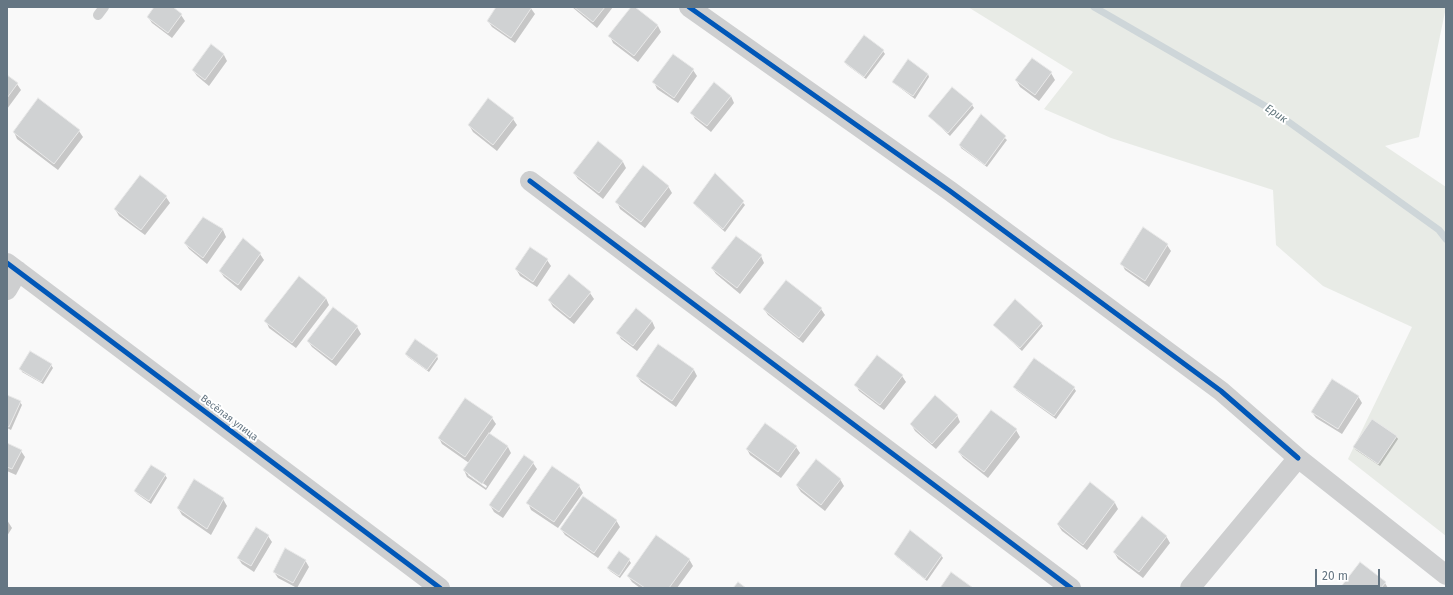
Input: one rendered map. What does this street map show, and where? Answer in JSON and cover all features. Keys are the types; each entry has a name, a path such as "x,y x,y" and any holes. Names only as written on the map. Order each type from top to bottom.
{"street":[{"path":"689,7 950,192 1221,391 1298,458 1446,575"},
{"path":"530,181 1071,588"},
{"path":"7,290 12,267"},
{"name":"Весёлая улица","path":"12,267 440,588"},
{"path":"1190,588 1298,458"}],"shaded area":[{"path":"968,7 1446,7 1419,137 1385,146 1446,187 1446,536 1348,459 1412,327 1323,286 1276,245 1273,190 1111,138 1044,109 1073,72"}],"building":[{"path":"154,7 173,7 182,14 168,33 147,17"},
{"path":"496,7 532,7 511,38 487,21"},
{"path":"574,7 605,7 593,22"},
{"path":"631,7 635,7 658,25 634,56 608,36"},
{"path":"864,35 884,50 864,77 844,62"},
{"path":"211,44 224,54 205,80 192,70"},
{"path":"673,54 694,69 674,98 652,82"},
{"path":"1032,58 1052,72 1035,95 1015,80"},
{"path":"908,59 928,74 913,96 892,82"},
{"path":"7,75 18,83 7,98"},
{"path":"714,82 731,96 707,126 690,113"},
{"path":"952,87 973,104 948,133 928,116"},
{"path":"38,98 80,130 54,164 13,132"},
{"path":"488,98 514,118 493,145 468,125"},
{"path":"981,114 1006,136 985,165 959,145"},
{"path":"598,141 623,161 599,193 573,173"},
{"path":"643,165 669,186 641,222 615,202"},
{"path":"715,173 744,201 723,229 693,203"},
{"path":"140,175 167,196 141,230 114,209"},
{"path":"203,217 223,229 203,258 184,243"},
{"path":"1143,227 1168,244 1145,281 1120,264"},
{"path":"736,236 762,255 737,288 711,268"},
{"path":"243,238 261,253 238,285 219,271"},
{"path":"530,247 548,259 533,282 515,269"},
{"path":"569,274 591,292 570,318 548,300"},
{"path":"299,276 326,298 292,343 264,321"},
{"path":"786,280 822,308 799,338 763,309"},
{"path":"1015,299 1042,323 1020,348 993,325"},
{"path":"333,307 358,326 332,360 307,341"},
{"path":"636,308 652,321 633,346 616,333"},
{"path":"415,339 438,355 427,370 405,354"},
{"path":"658,344 694,369 672,401 636,376"},
{"path":"30,351 52,364 41,382 19,369"},
{"path":"877,355 903,375 880,405 854,385"},
{"path":"1034,358 1075,387 1054,416 1013,387"},
{"path":"1332,379 1359,396 1338,429 1311,412"},
{"path":"7,395 21,401 9,427 7,426"},
{"path":"935,395 958,415 932,444 910,424"},
{"path":"465,398 493,417 465,457 438,438"},
{"path":"991,410 1017,429 984,472 958,452"},
{"path":"1372,419 1397,436 1378,464 1353,447"},
{"path":"765,423 797,446 778,472 746,449"},
{"path":"489,433 508,446 482,484 463,470"},
{"path":"7,443 22,450 12,469 7,467"},
{"path":"524,455 534,462 499,512 489,505"},
{"path":"816,459 841,479 821,505 796,485"},
{"path":"151,465 166,474 149,501 134,491"},
{"path":"552,466 580,485 554,522 526,503"},
{"path":"194,479 224,498 207,529 177,508"},
{"path":"1090,482 1115,502 1083,545 1057,524"},
{"path":"583,496 617,520 594,553 560,529"},
{"path":"1142,516 1167,536 1139,572 1113,552"},
{"path":"256,527 269,535 251,566 237,558"},
{"path":"910,530 942,555 925,579 894,554"},
{"path":"656,535 690,559 669,588 645,588 627,576"},
{"path":"285,548 306,560 293,583 273,572"},
{"path":"619,551 630,559 619,576 607,568"},
{"path":"1360,562 1386,582 1381,588 1340,588"},
{"path":"951,572 973,588 940,588"},
{"path":"738,582 746,588 733,588"}],"waterway":[{"name":"Ерик","path":"1094,7 1272,110 1439,230 1446,239"}],"cycle path":[{"path":"689,7 950,191 1221,391 1298,458"},
{"path":"530,181 1071,588"},
{"path":"7,263 440,588"}]}
